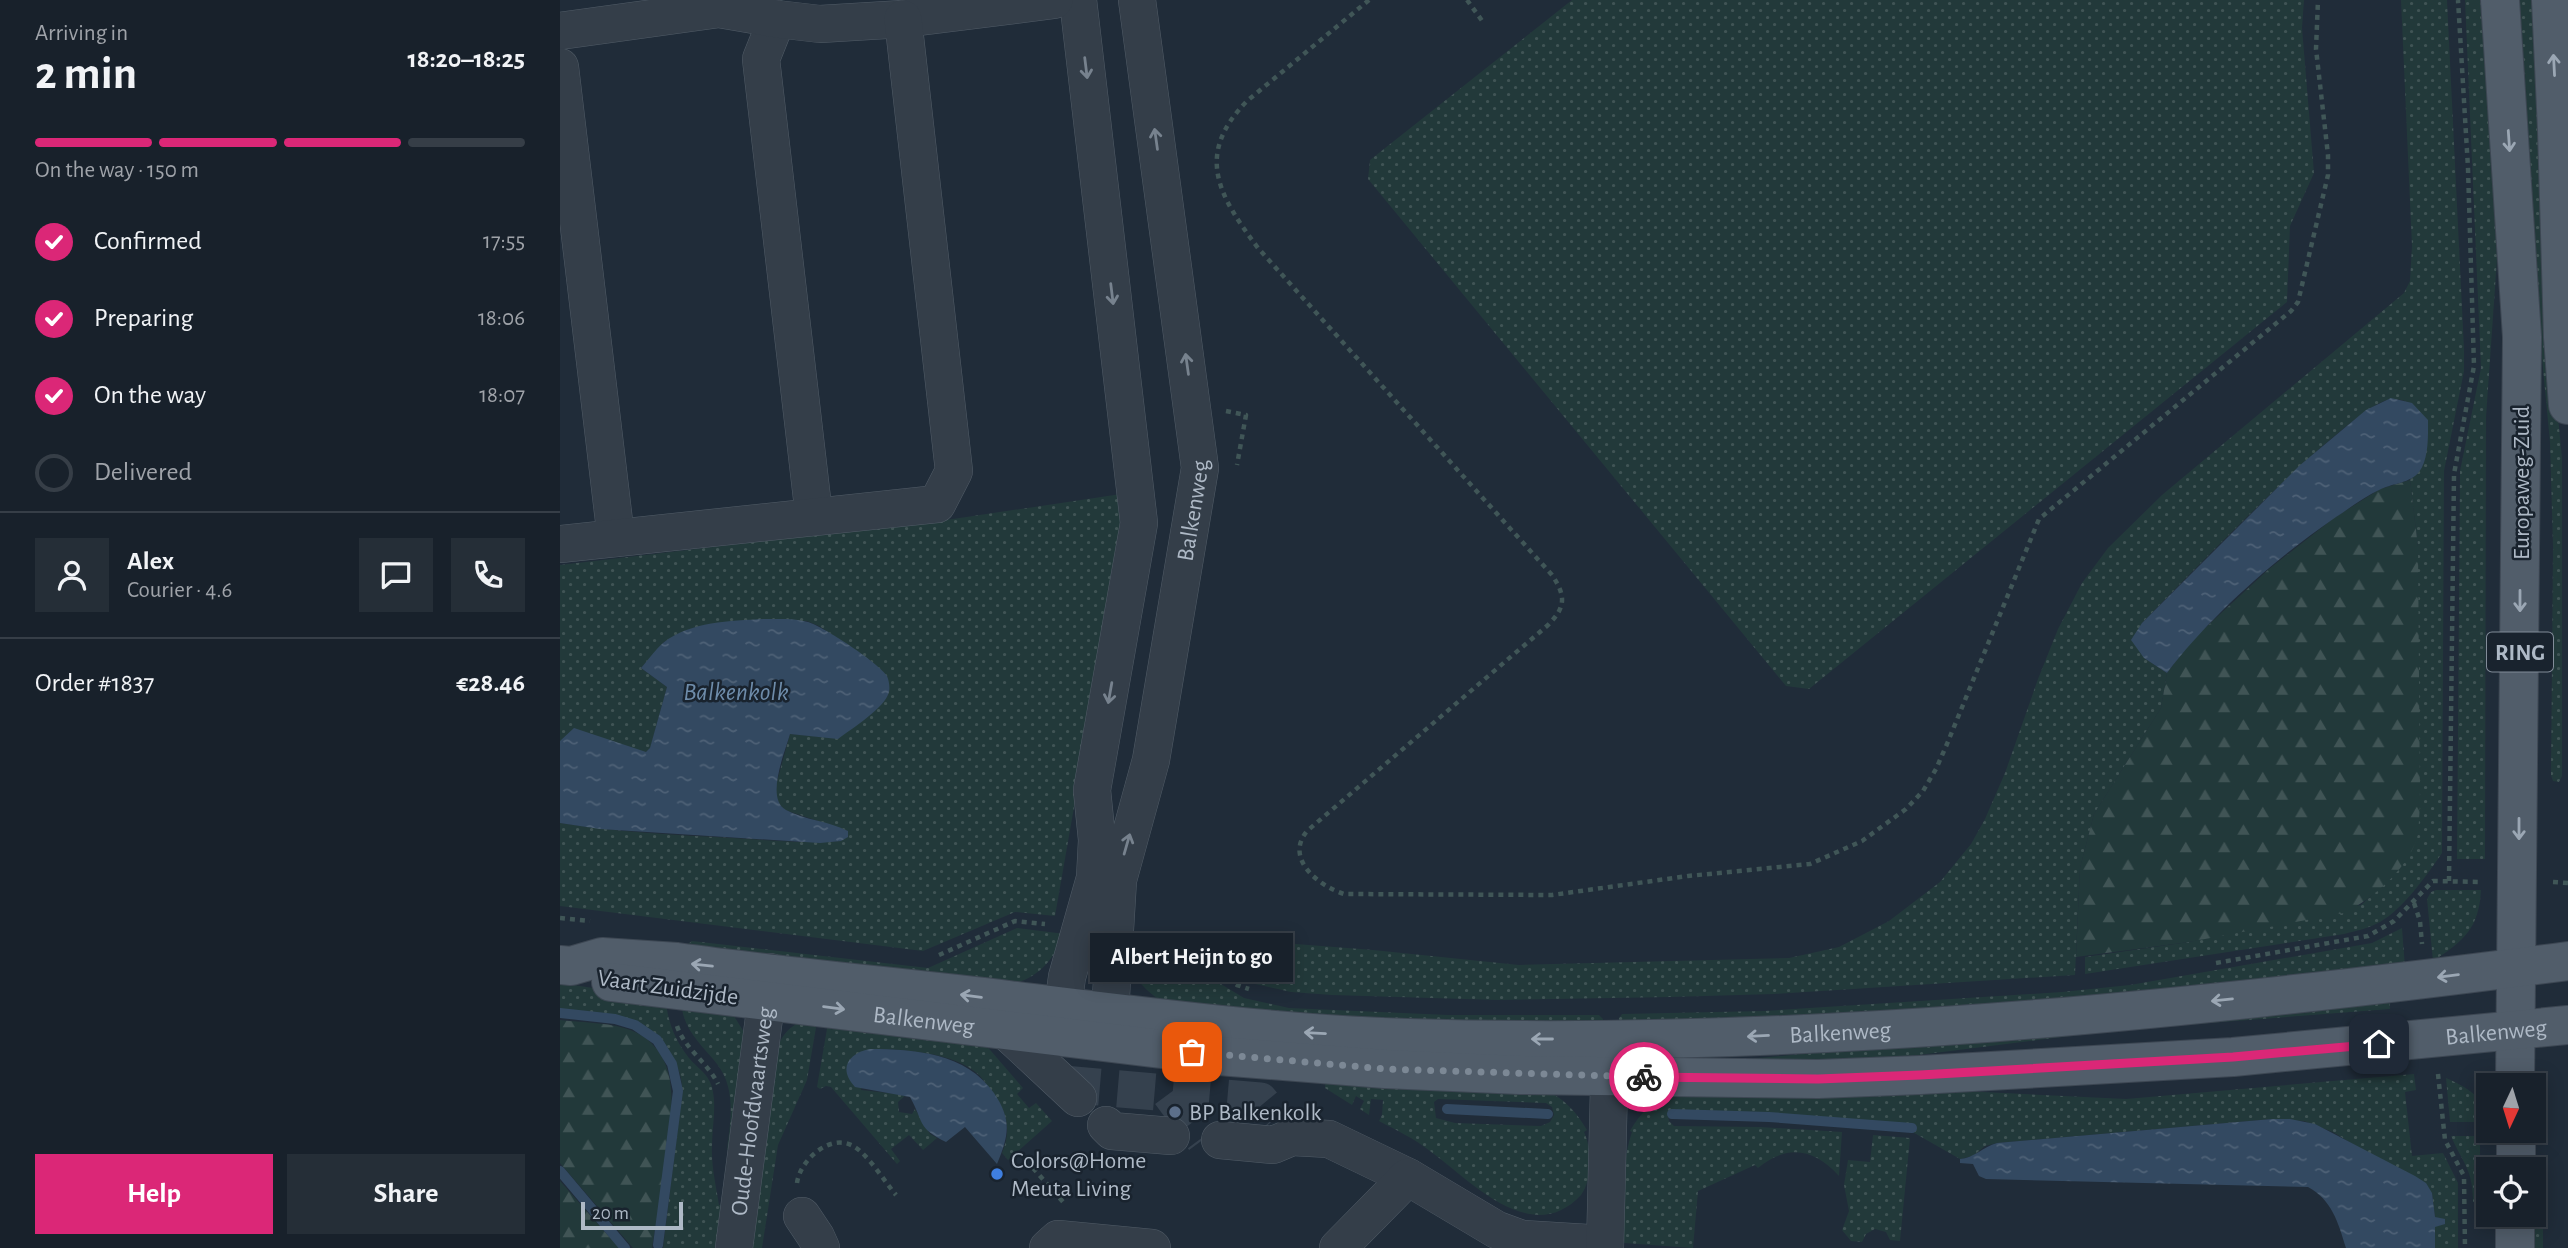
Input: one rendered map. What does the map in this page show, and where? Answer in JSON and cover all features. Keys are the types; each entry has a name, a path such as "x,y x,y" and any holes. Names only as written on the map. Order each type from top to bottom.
{"main road":[{"name":"Europaweg-Zuid","path":"2500,0 2522,337 2516,968"},
{"name":"Europaweg-Zuid","path":"2551,0 2562,314 2568,405"},
{"name":"Vaart Zuidzijde","path":"566,965 602,957 768,986"},
{"name":"Balkenweg","path":"1007,1015 1063,1007 1284,1031 1407,1038 1729,1037 1973,1024 2251,998 2568,961"},
{"name":"Vaart Zuidzijde","path":"566,965 594,980 674,990 768,986"},
{"name":"RING","path":"2515,1073 2516,968"},
{"name":"Balkenweg","path":"768,986 1007,1015 1082,1039 1219,1056 1385,1069 1609,1077 1818,1079 1920,1075 2233,1057 2568,1025"},
{"path":"2515,1227 2515,1248"}],"street":[{"path":"560,31 719,9 820,24 903,19 1054,0"},
{"name":"Balkenweg","path":"1078,0 1139,523 1092,790 1097,840 1095,878 1098,933 1110,1013"},
{"name":"Balkenweg","path":"1063,1007 1067,977 1098,933 1118,880 1152,761 1200,468 1137,0"},
{"path":"777,19 761,60 814,516"},
{"path":"560,544 937,504 954,471 903,19"},
{"path":"560,67 616,538"},
{"path":"1122,625 1172,632"},
{"name":"Oude-Hoofdvaartsweg","path":"734,1248 768,986"},
{"path":"1063,1007 1082,1039 1110,1013"},
{"path":"1007,1015 1071,1091"},
{"path":"1236,1140 1273,1145 1284,1128 1329,1139 1408,1177 1497,1230 1522,1239 1605,1246 1611,1038"},
{"path":"1106,1125 1112,1131 1165,1134"},
{"path":"1338,1248 1408,1177"},
{"path":"802,1216 821,1248"},
{"path":"1048,1248 1058,1239 1152,1248"}],"path":[{"path":"1369,0 1230,118 1222,135 1217,159 1218,183 1235,218 1258,248 1552,575 1561,588 1563,604 1559,615 1548,625 1307,831 1300,854 1314,878 1331,890 1344,894 1552,895 1688,876 1810,863 1862,841 1906,809 1923,791 1947,744 2039,519 2291,311 2298,302 2328,175 2316,49 2318,0"},
{"path":"1467,0 1483,22"},
{"path":"2449,881 2454,474 2474,366 2468,167 2458,0"},
{"path":"2212,964 2368,936 2395,921 2433,881 2484,882"},
{"path":"2561,882 2568,883"},
{"path":"931,958 1015,921 1174,946 1237,985 1260,993"},
{"path":"674,990 673,1011 679,1034 715,1077 721,1095"},
{"path":"2438,1075 2445,1140 2465,1176 2465,1248"},
{"path":"802,1216 797,1179 802,1166 814,1152 836,1144 848,1143 855,1146 896,1195"}],"green space":[{"path":"1572,0 2304,0 2302,28 2314,173 2290,226 2287,302 1809,689 1786,686 1368,179 1370,160"},
{"path":"2401,0 2447,0 2464,371 2444,471 2442,853 2414,891 2389,916 2371,926 2344,934 2085,974 2085,957 2189,942 2361,905 2392,877 2418,547 2410,480 2423,460 2428,436 2427,420 2408,402 2398,399 2372,407 2342,429 2267,498 2142,623 2144,658 2167,673 2161,708 2094,814 2080,868 2075,975 1774,994 1670,997 1498,1000 1332,995 1291,992 1255,984 1186,942 1167,934 1373,950 1519,965 1789,958 1839,947 1889,921 1940,882 1971,844 2005,773 2058,629 2082,583 2108,548 2162,495 2404,293 2410,281 2412,246"},
{"path":"2465,0 2488,0 2497,259 2486,417 2485,859 2457,859 2460,471 2481,368"},
{"path":"2515,0 2532,0 2549,323 2562,458 2562,776 2559,782 2553,781 2551,775 2553,547 2550,442 2523,159"},
{"path":"2410,480 2418,547 2420,806 2418,834 2399,870 2378,891 2344,913 2189,942 2076,957 2080,868 2094,814 2161,708 2167,673 2191,641 2269,569 2334,518 2380,489"},
{"path":"1121,494 1122,520 1112,590 1055,916 1015,912 923,951 560,906 560,823 668,834 787,841 841,841 848,831 785,810 777,802 775,789 790,734 838,738 872,713 888,695 871,661 819,626 807,621 701,626 664,642 641,668 667,687 650,749 646,752 560,741 560,565 953,519"},
{"path":"2481,890 2477,914 2468,932 2433,961 2427,899 2431,892"},
{"path":"1017,928 1065,934 1044,967 1009,987 688,944 692,941 928,968"},
{"path":"2402,928 2405,967 2101,1001 1618,1027 1622,1014 1764,1011 2062,992 2130,985 2372,943"},
{"path":"1135,948 1173,955 1244,998 1289,1008 1448,1015 1599,1015 1603,1019 1603,1028 1421,1027 1165,1003 1151,993 1135,974 1130,958 1131,950"},
{"path":"560,983 666,999 670,1023 676,1037 712,1087 712,1161 719,1205 723,1205 718,1248 663,1248 682,1094 680,1075 673,1058 652,1032 639,1024 609,1015 560,1009"},
{"path":"2389,997 2390,1009 2118,1030 1807,1069 1738,1060"},
{"path":"682,1009 732,1013 744,1032 732,1150 727,1149 731,1105 727,1083 717,1064 691,1032"},
{"path":"818,1016 807,1080 778,1145 762,1248 749,1248 777,1048 793,1026"},
{"path":"829,1017 985,1044 1023,1088 1017,1094 1029,1108 1036,1103 1052,1121 1008,1160 1002,1153 1007,1138 1005,1117 979,1075 956,1061 927,1053 870,1049 861,1090 906,1095 898,1102 899,1112 912,1114 915,1109 930,1134 937,1138 923,1150 909,1135 891,1149 900,1161 897,1164 831,1087 817,1087"},
{"path":"560,1020 608,1025 635,1032 651,1043 666,1066 672,1111 652,1248 633,1248 560,1163"},
{"path":"1326,1073 1547,1091 1570,1107 1587,1130 1584,1132 1589,1147 1588,1181 1581,1195 1562,1210 1543,1215 1523,1213 1483,1193 1424,1147 1379,1121 1383,1100 1371,1099 1369,1115 1360,1109 1364,1101 1356,1096 1352,1105 1325,1088","holes":["1438,1099 1546,1103 1552,1107 1554,1115 1550,1122 1541,1126 1455,1123 1436,1118 1434,1102"]},
{"path":"2414,1074 2416,1090 2405,1092 2412,1156 2443,1153 2458,1183 2458,1248 2435,1248 2435,1226 2444,1224 2445,1220 2435,1217 2432,1193 2333,1132 2304,1121 2272,1119 1997,1143 1985,1146 1973,1156 1960,1159 1909,1130 1668,1115 1674,1126 1842,1132 1839,1176 1810,1155 1800,1152 1779,1155 1758,1168 1755,1165 1698,1191 1693,1248 1624,1243 1624,1173 1632,1132 1630,1131 1648,1108 1672,1093 1943,1090 2126,1099"},
{"path":"2446,1078 2476,1096 2476,1122 2450,1122"},
{"path":"1873,1135 1910,1138 1900,1241 1890,1240 1886,1232 1875,1229 1866,1234 1862,1242 1851,1241 1842,1230 1849,1211 1844,1185 1848,1160 1870,1162"},
{"path":"2451,1136 2476,1136 2476,1143 2480,1143 2480,1157 2476,1157 2476,1202 2473,1202 2473,1191 2466,1167"},
{"path":"560,1181 619,1248 560,1248"},
{"path":"2533,1227 2543,1227 2543,1248 2533,1248"}],"water":[{"path":"2391,398 2412,403 2428,420 2426,454 2419,472 2363,499 2290,551 2224,609 2167,673 2144,658 2131,640 2142,623 2299,466 2366,410"},
{"name":"Balkenkolk","path":"765,619 797,620 815,625 863,655 887,676 889,692 881,705 838,739 790,734 778,775 777,796 786,810 848,831 848,837 841,841 820,843 600,829 560,823 560,741 574,728 646,752 650,748 667,687 641,668 657,649 674,636 699,626"},
{"path":"870,1049 904,1050 938,1056 969,1069 982,1080 1000,1103 1006,1120 1006,1136 997,1164 965,1127 946,1142 930,1133 922,1124 910,1097 855,1087 846,1068 856,1054"},
{"path":"2272,1119 2315,1124 2426,1183 2432,1193 2435,1217 2445,1219 2445,1224 2435,1227 2435,1248 2346,1248 2337,1221 2328,1205 2308,1187 1986,1179 1979,1176 1973,1164 1960,1163 1960,1159 1970,1157 1997,1143"}],"waterway":[{"path":"560,1013 615,1019 635,1025 657,1040 672,1064 678,1091 658,1245"},
{"path":"1447,1109 1548,1114"},
{"path":"1672,1114 1769,1117 1912,1128"},
{"path":"560,1171 625,1248"}],"tunnel":[{"path":"1063,1084 1260,1101 1275,1119"},
{"path":"1170,1093 1204,1139"}],"way so far":[{"path":"1192,1052 1385,1069 1644,1077"}],"place":[{"name":"Albert Heijn to go","path":"1192,1052"},
{"name":"BP Balkenkolk","path":"1175,1112"},
{"name":"Colors@Home Meuta Living","path":"997,1174"}],"route":[{"path":"1644,1077 1818,1079 1920,1075 2233,1057 2379,1044"}]}
